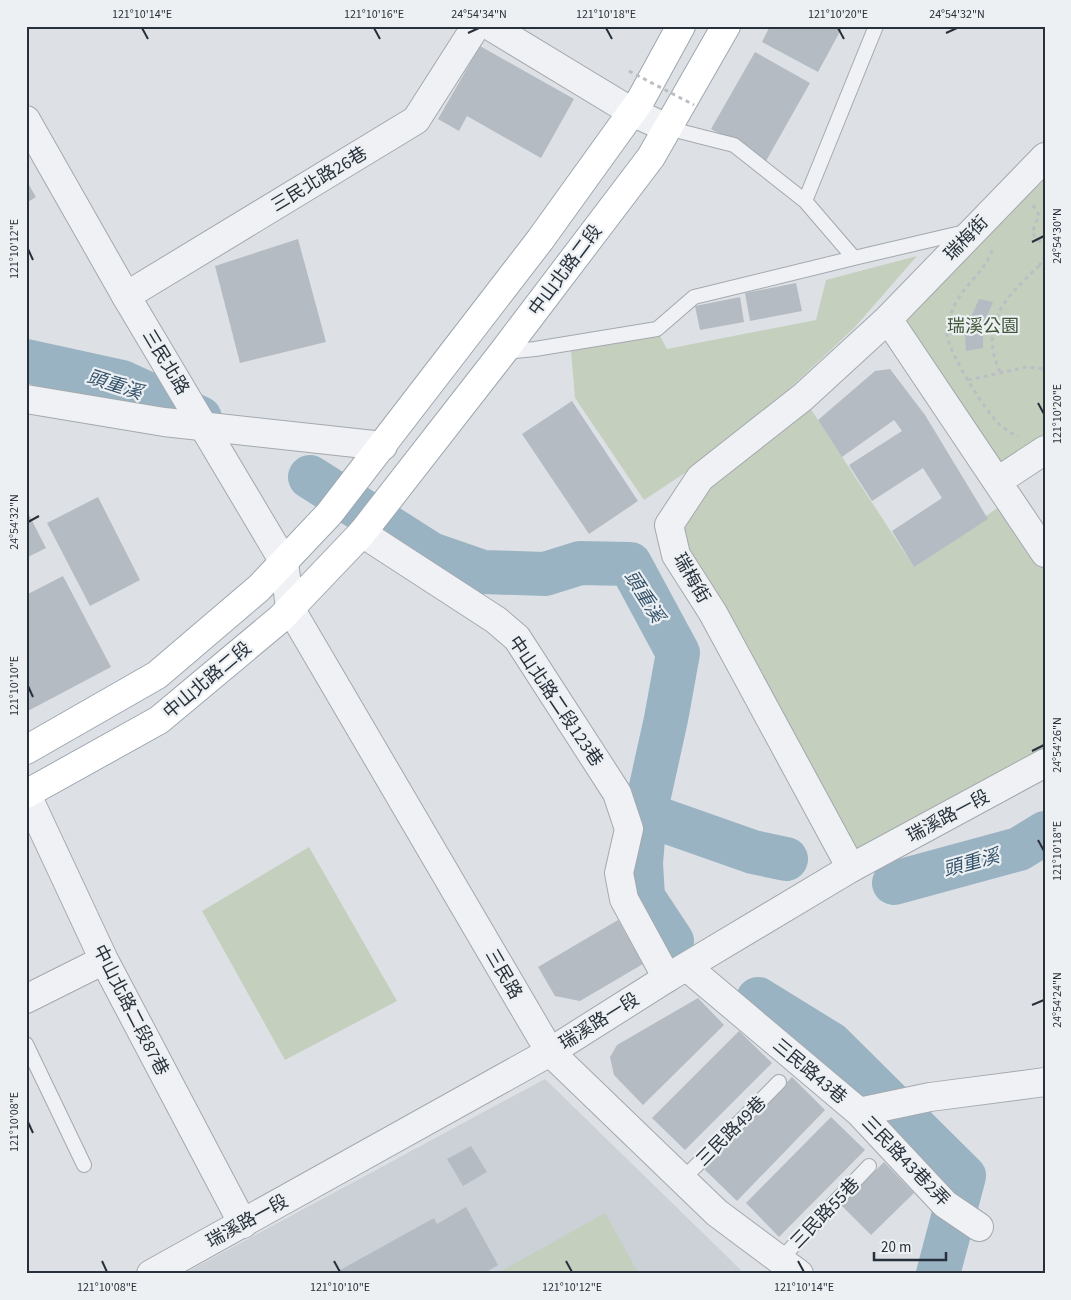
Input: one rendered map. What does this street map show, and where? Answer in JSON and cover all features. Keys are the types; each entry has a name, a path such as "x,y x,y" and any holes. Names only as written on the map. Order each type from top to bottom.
{"main road":[{"path":"382,446 540,240 632,112 681,26"},
{"name":"中山北路二段","path":"26,793 159,720 290,608 362,533 651,157 726,26"},
{"name":"中山北路二段","path":"26,750 157,675 259,588 330,514 382,446"}],"street":[{"name":"三民北路26巷","path":"126,296 416,120 476,26"},
{"path":"490,26 632,112 667,128"},
{"name":"三民北路","path":"26,120 126,296 284,562 290,608"},
{"name":"瑞梅街","path":"851,868 713,614 676,555 669,525 700,478 803,396 888,318 984,236 1045,157"},
{"path":"888,318 1045,553"},
{"path":"26,399 164,422 382,446"},
{"path":"998,481 1035,444"},
{"name":"中山北路二段123巷","path":"362,533 496,620 517,638 617,793 629,829 619,873 624,898 677,973"},
{"name":"三民路","path":"290,608 550,1052 717,1213 789,1267"},
{"name":"瑞溪路一段","path":"151,1274 550,1052 851,868 1045,763"},
{"name":"中山北路二段87巷","path":"26,793 104,960 243,1224"},
{"path":"26,999 104,960"},
{"name":"三民路43巷","path":"677,973 859,1112 930,1097 1045,1082"},
{"name":"三民路43巷2弄","path":"859,1112 945,1204 979,1227"}],"lane":[{"path":"805,201 876,26"},
{"path":"667,128 734,145 805,201 854,258"},
{"path":"503,352 535,350 657,329 694,297 854,258 936,241 984,236"},
{"path":"26,1044 84,1164"},
{"name":"三民路49巷","path":"682,1180 779,1082"},
{"name":"三民路55巷","path":"789,1267 869,1166"}],"path":[{"path":"629,70 694,105"},
{"path":"1035,198 1030,203 1035,207 1039,215 1032,234 1045,247"},
{"path":"984,236 990,258 967,285 953,309 946,333 950,348 968,380 998,424 1020,438 1035,444"},
{"path":"1000,372 992,347 993,327 996,319 1012,290 1039,266 1045,256"},
{"path":"1039,266 1045,270"},
{"path":"968,380 1027,368 1045,369"}],"shaded area":[{"path":"545,1079 745,1274 183,1274"}],"green space":[{"name":"瑞溪公園","path":"1045,179 1045,434 999,464 902,318"},
{"path":"917,256 855,327 735,440 644,500 575,398 571,351 660,336 667,349 816,320 826,280"},
{"path":"803,397 914,567 1010,499 1045,553 1045,763 851,868 669,525"},
{"path":"309,847 397,1001 285,1060 202,911"},
{"path":"605,1213 639,1274 496,1274"}],"building":[{"path":"770,26 843,26 818,72 762,42"},
{"path":"480,46 574,99 541,158 467,116 459,131 438,119"},
{"path":"755,52 810,83 766,161 711,129"},
{"path":"26,180 36,197 26,203"},
{"path":"298,239 326,342 240,363 215,266"},
{"path":"796,283 802,311 750,321 745,293"},
{"path":"740,297 744,322 700,330 695,306"},
{"path":"979,299 993,302 983,326 983,348 966,351 965,336 968,324"},
{"path":"890,369 925,415 988,519 914,567 892,531 942,498 923,468 872,501 849,465 902,431 894,420 842,457 818,420 875,371"},
{"path":"572,401 638,501 589,534 522,434"},
{"path":"98,497 140,580 90,606 47,523"},
{"path":"26,509 46,548 26,558"},
{"path":"63,576 111,667 26,712 26,595"},
{"path":"618,920 643,964 580,1001 555,996 538,967"},
{"path":"698,998 724,1025 643,1105 614,1075 610,1057 617,1045"},
{"path":"739,1031 772,1063 685,1150 652,1118"},
{"path":"792,1077 825,1110 737,1201 703,1168"},
{"path":"831,1117 865,1150 779,1237 746,1203"},
{"path":"471,1146 487,1172 463,1186 447,1159"},
{"path":"884,1162 914,1193 871,1235 841,1205"},
{"path":"466,1207 498,1265 483,1274 333,1274 434,1218 437,1224"}],"waterway":[{"name":"頭重溪","path":"26,361 122,382 200,418"},
{"name":"頭重溪","path":"310,477 431,554 483,572 545,574 580,563 630,564 678,653 645,814 641,863 643,897 672,941"},
{"name":"頭重溪","path":"645,814 753,852 786,859"},
{"name":"頭重溪","path":"894,883 1019,849 1045,833"},
{"path":"758,999 831,1044 964,1176 938,1274"}]}
